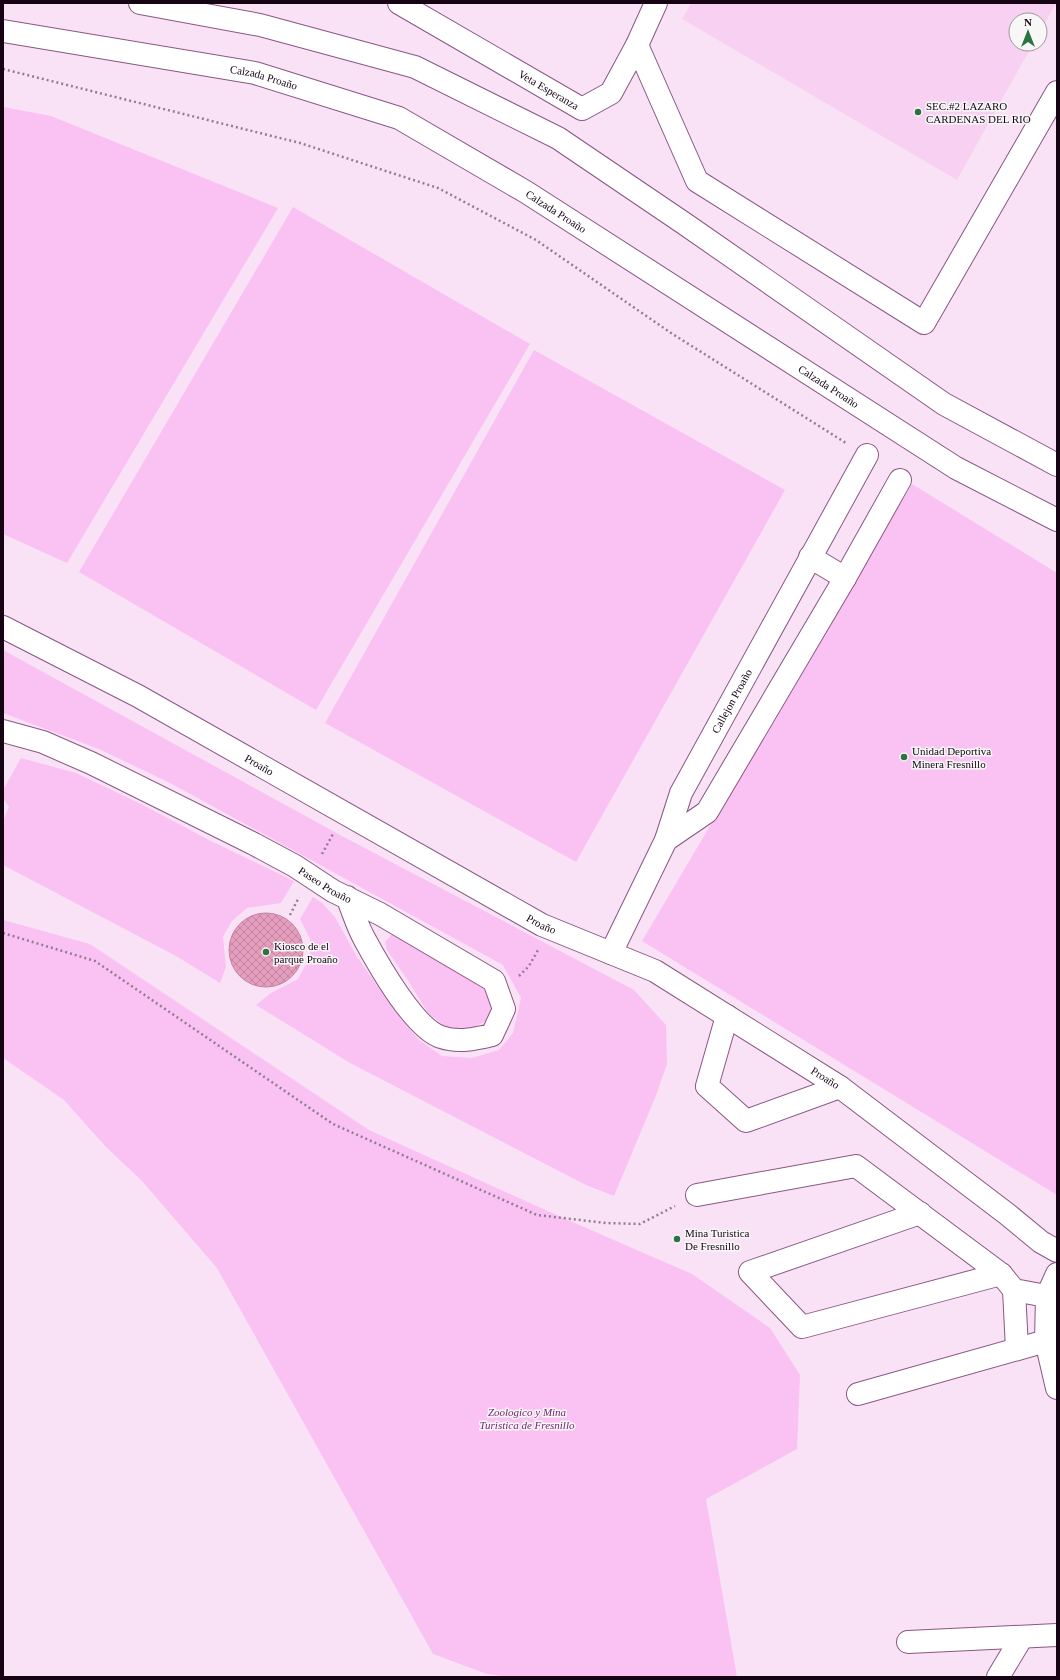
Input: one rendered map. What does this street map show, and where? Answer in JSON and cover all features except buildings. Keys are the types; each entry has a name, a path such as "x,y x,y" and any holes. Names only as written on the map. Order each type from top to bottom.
{"main road":[{"path":"140,3 260,25 415,67 493,106 564,143 685,224 944,404 1057,465"},
{"name":"Veta Esperanza","path":"399,3 582,109 611,93 637,45 656,3"},
{"name":"Calzada Proaño","path":"3,32 255,73 399,118 526,192 956,468 1057,520"},
{"path":"637,45 697,181 924,323 1057,92"},
{"name":"Callejon Proaño","path":"611,953 666,840 681,793 867,455"},
{"path":"666,840 707,812 845,578 900,480"},
{"path":"810,557 845,578"},
{"name":"Proaño","path":"3,628 138,696 550,928 655,971 840,1087 1007,1214 1041,1242 1057,1252"},
{"name":"Paseo Proaño","path":"3,731 43,742 91,763 254,844 295,866 333,891 347,897 380,914 494,981 504,1009 492,1036 467,1041 440,1037 419,1022 404,1003 364,938 347,897"},
{"path":"727,1016 707,1086 746,1121 840,1087"},
{"path":"697,1195 856,1166 920,1213 1007,1282 1052,1297"},
{"path":"920,1213 750,1272 802,1327 1007,1282"},
{"path":"1057,1274 1052,1297 1051,1341 1057,1388"},
{"path":"1007,1282 1017,1349"},
{"path":"858,1394 1017,1349 1051,1341"},
{"path":"908,1642 1057,1635"},
{"path":"998,1677 1022,1637"}],"path":[{"path":"3,69 300,142 438,188 536,240 671,333 821,428 867,455"},
{"path":"499,993 529,966 550,928"},
{"path":"3,933 95,961 333,1124 537,1215 606,1223 640,1224 697,1195"}],"shaded area":[{"name":"SEC.#2 LAZARO CARDENAS DEL RIO","path":"691,3 1056,3 1048,18 1048,12 1008,12 1008,52 1029,52 957,180 682,19"}],"green space":[{"path":"3,107 51,116 278,208 67,563 3,534"},
{"path":"293,207 530,344 316,710 79,572"},
{"path":"534,350 785,490 576,862 325,723"},
{"name":"Unidad Deportiva Minera Fresnillo","path":"912,484 1057,573 1057,1195 642,941"},
{"path":"3,650 342,836 634,990 666,1025 667,1064 655,1098 614,1196 586,1185 350,1063 256,1005 271,993 298,979 310,957 310,939 300,919 313,897 322,903 335,917 357,957 401,1019 419,1040 442,1056 472,1058 499,1050 513,1033 521,998 503,965 172,784 99,749 3,713"},
{"path":"21,758 76,773 294,881 281,903 247,908 232,921 223,937 226,967 220,983 176,956 3,865 3,821 9,807 3,798 3,790"},
{"name":"Zoologico y Mina Turistica de Fresnillo","path":"3,920 90,944 369,1130 561,1217 692,1274 770,1328 800,1375 797,1449 706,1499 737,1677 510,1677 487,1674 433,1654 217,1268 142,1181 105,1146 64,1100 3,1058"},
{"path":"392,934 450,967 487,991 493,1003 488,1020 467,1031 444,1026 428,1013 387,950 385,942"}],"place":[{"name":"SEC.#2 LAZARO CARDENAS DEL RIO","path":"918,112"},
{"name":"Unidad Deportiva Minera Fresnillo","path":"904,757"},
{"name":"Kiosco de el parque Proaño","path":"266,952"},
{"name":"Mina Turistica De Fresnillo","path":"677,1239"}]}
